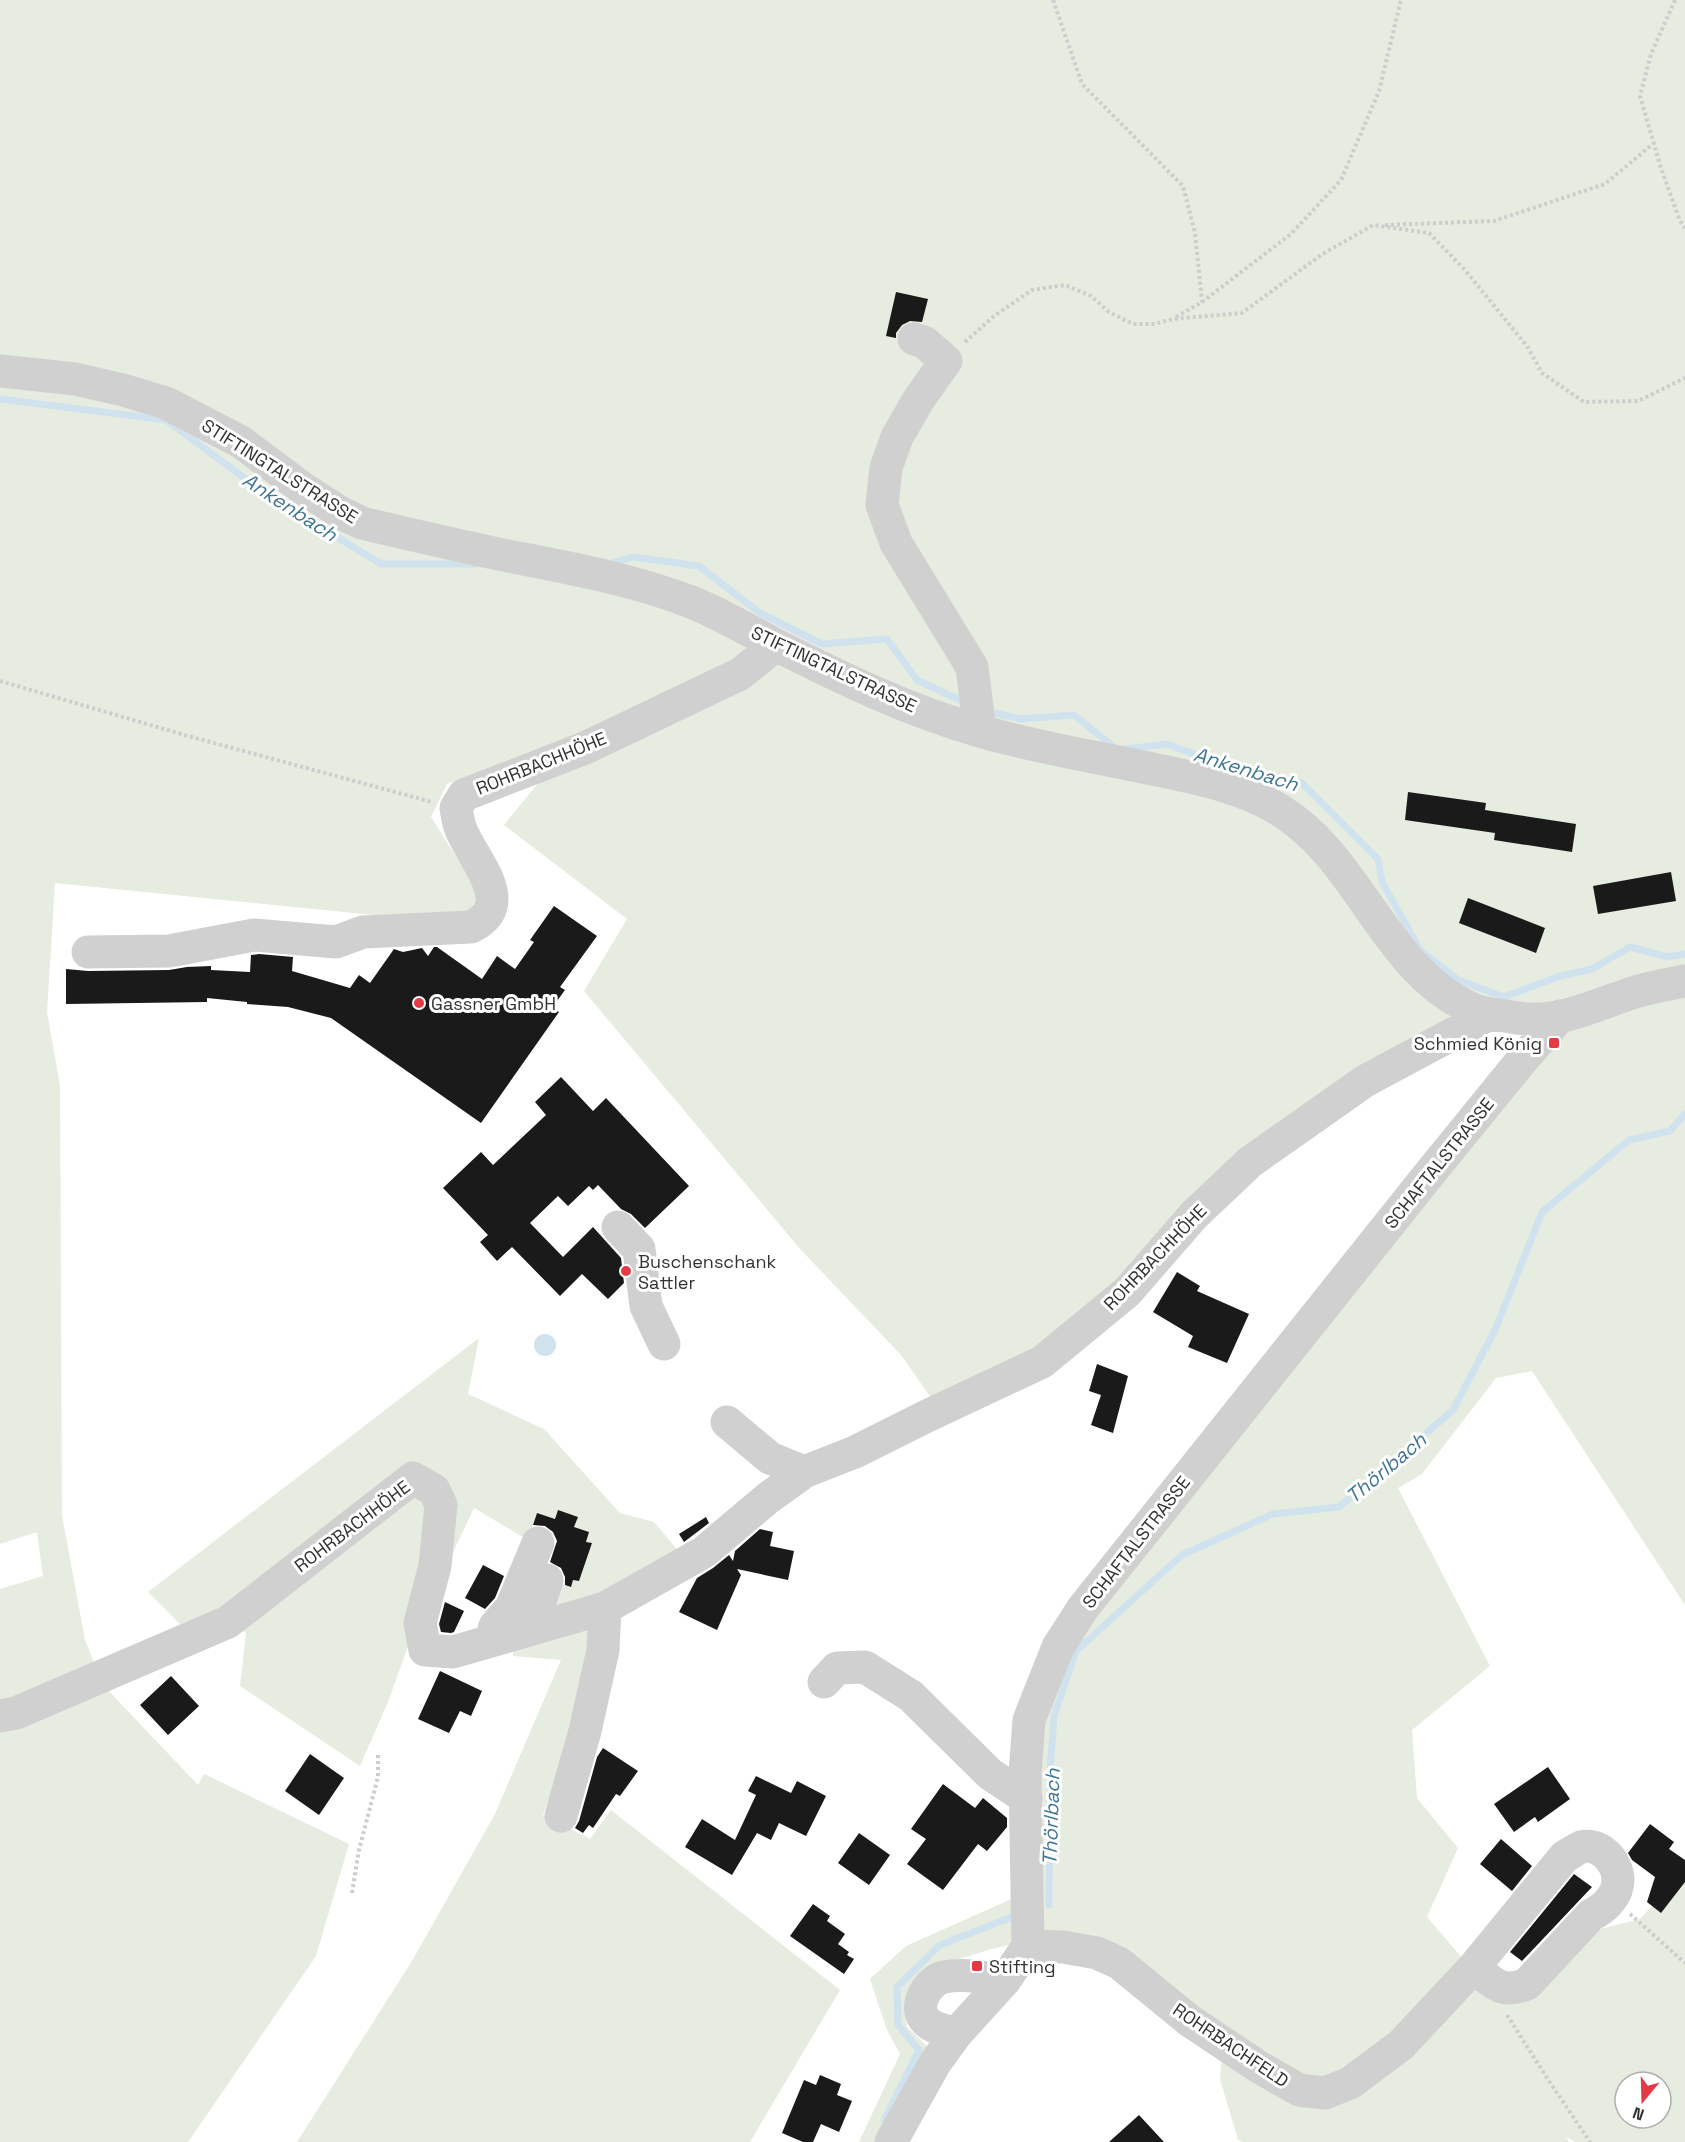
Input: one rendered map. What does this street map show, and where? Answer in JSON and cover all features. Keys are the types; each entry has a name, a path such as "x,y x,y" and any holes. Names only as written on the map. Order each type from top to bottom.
{"street":[{"path":"915,339 924,342 946,362 918,399 897,436 886,468 882,506 896,543 972,667 980,731"},
{"name":"STIFTINGTALSTRASSE","path":"0,371 75,379 166,403 241,442 301,487 341,513 362,523 500,554 558,564 650,588 734,621 776,645 878,694 980,731 1200,780 1222,786 1277,808 1320,841 1345,870 1388,933 1425,976 1444,993 1479,1011 1535,1019 1560,1017 1645,989 1685,981"},
{"name":"ROHRBACHHÖHE","path":"88,952 169,951 254,935 336,942 363,932 471,927 489,915 493,891 460,827 456,808 464,795 585,748 740,674 776,645"},
{"name":"ROHRBACHHÖHE","path":"0,1716 16,1713 228,1622 413,1478 434,1490 441,1505 435,1566 420,1623 425,1650 453,1652 605,1608 704,1552 768,1498 804,1472 855,1452 1042,1362 1126,1292 1194,1215 1250,1162 1365,1080 1490,1014"},
{"name":"SCHAFTALSTRASSE","path":"1028,1946 1024,1774 1029,1720 1058,1647 1083,1608 1433,1170 1560,1017"},
{"path":"618,1227 639,1249 646,1306 664,1344"},
{"path":"727,1422 770,1458 804,1472"},
{"path":"491,1640 495,1626 511,1608 538,1543"},
{"path":"531,1629 547,1580"},
{"path":"561,1816 585,1731 603,1650 605,1608"},
{"path":"824,1682 837,1668 865,1667 911,1696 990,1774 1026,1798"},
{"name":"ROHRBACHFELD","path":"1028,1946 1063,1947 1096,1953 1119,1963 1190,2020 1259,2067 1299,2090 1325,2093 1350,2083 1401,2045 1484,1976 1565,1856 1582,1847 1598,1848 1611,1859 1618,1881 1610,1900"},
{"path":"1484,1976 1503,1988 1514,1989 1527,1984 1591,1915 1603,1909 1610,1900"},
{"path":"891,2142 935,2063 956,2034 1005,1980 1028,1946"},
{"path":"956,2034 927,2023 922,2016 921,1998 933,1982 943,1977 959,1976 1005,1980"}],"path":[{"path":"1053,0 1082,84 1183,186 1195,233 1202,302"},
{"path":"1173,319 1202,302 1292,234 1341,180 1379,91 1401,0"},
{"path":"1675,0 1651,54 1640,96 1677,211 1685,228"},
{"path":"946,362 994,316 1032,290 1065,285 1091,296 1109,312 1133,324 1155,324 1173,319 1242,313 1321,255 1373,225 1494,221 1605,184 1654,143"},
{"path":"1373,225 1430,233 1464,269 1527,346 1542,373 1584,402 1638,401 1685,378"},
{"path":"0,681 188,736 456,808"},
{"path":"352,1893 359,1850 378,1777 378,1755"},
{"path":"1610,1900 1631,1915 1685,1963"},
{"path":"1484,1976 1590,2142"}],"shaded area":[{"path":"0,0 1685,0 1685,1605 1532,1371 1496,1378 1422,1474 1398,1488 1490,1666 1412,1730 1417,1798 1458,1848 1427,1917 1482,1981 1529,1976 1572,1936 1640,1919 1685,1870 1685,2142 1575,2142 1566,2137 1569,2142 1243,2142 1238,2140 1220,2079 1222,2054 1065,1932 988,1950 931,1968 905,1999 907,2027 929,2048 881,2142 859,2142 900,2054 887,2030 870,1979 906,1946 1016,1897 1036,1734 1054,1674 1106,1598 1570,1021 1483,1032 1310,1131 946,1419 901,1355 801,1250 584,991 627,919 504,825 570,744 447,784 431,817 478,892 469,915 403,918 55,883 47,1012 60,1086 62,1515 85,1640 103,1685 198,1785 204,1774 349,1844 316,1956 188,2142 0,2142 0,1589 43,1576 37,1532 0,1544"},
{"path":"479,1338 468,1394 544,1429 620,1513 654,1522 680,1553 596,1598 583,1706 543,1815 590,1839 611,1810 840,1990 750,2142 297,2142 412,1961 495,1814 561,1660 513,1656 512,1620 537,1576 570,1587 573,1580 579,1581 592,1543 586,1542 589,1532 574,1527 577,1517 559,1511 555,1519 537,1513 528,1540 474,1508 407,1649 388,1702 360,1766 240,1686 246,1633 225,1613 185,1629 148,1592"}],"water":[{"path":"545,1334 553,1337 556,1345 553,1353 545,1356 537,1353 534,1345 537,1337"}],"building":[{"path":"896,292 928,299 922,322 910,321 902,325 896,333 896,338 886,336"},
{"path":"1408,792 1486,803 1485,810 1576,824 1572,852 1494,840 1495,833 1405,820"},
{"path":"1671,872 1676,901 1598,914 1593,886"},
{"path":"1468,898 1545,928 1536,953 1459,923"},
{"path":"554,906 597,936 560,987 565,990 552,1008 559,1012 481,1123 331,1018 288,1007 207,998 207,1002 66,1004 66,969 169,970 211,966 211,970 250,972 251,955 259,954 293,957 292,971 350,988 359,975 370,983 394,949 403,952 422,948 428,956 434,947 437,947 482,979 497,956 515,969 534,942 530,940"},
{"path":"561,1077 593,1111 606,1098 689,1186 645,1228 631,1214 621,1209 598,1185 593,1190 589,1186 568,1206 558,1196 530,1223 563,1257 593,1227 621,1258 624,1283 608,1299 582,1274 560,1296 512,1247 497,1261 480,1242 488,1235 443,1188 481,1152 493,1165 546,1115 535,1102"},
{"path":"1177,1272 1200,1286 1197,1291 1249,1314 1227,1363 1188,1347 1193,1336 1153,1312"},
{"path":"1097,1364 1128,1376 1113,1433 1091,1425 1101,1395 1089,1391"},
{"path":"558,1510 578,1517 574,1527 589,1532 586,1542 592,1543 579,1581 573,1580 571,1587 565,1585 565,1577 561,1568 550,1562 557,1541 553,1532 545,1526 533,1525 537,1513 555,1519"},
{"path":"706,1517 709,1523 684,1542 679,1534"},
{"path":"760,1529 773,1532 770,1546 794,1551 788,1580 737,1569 741,1575 717,1630 679,1612 697,1578 729,1555 733,1561 735,1551"},
{"path":"483,1565 504,1576 495,1598 485,1609 465,1598"},
{"path":"445,1602 464,1611 454,1632 451,1633 441,1632 439,1624"},
{"path":"440,1671 482,1691 471,1716 460,1711 449,1733 418,1719"},
{"path":"171,1676 199,1706 168,1735 140,1705"},
{"path":"603,1748 638,1771 620,1796 616,1794 593,1828 589,1825 583,1833 575,1828 597,1757"},
{"path":"310,1754 344,1778 319,1815 285,1791"},
{"path":"1548,1767 1570,1799 1538,1822 1535,1817 1514,1832 1494,1804"},
{"path":"756,1776 791,1793 797,1781 826,1796 806,1836 779,1823 771,1840 757,1833 732,1875 685,1847 702,1819 735,1840 756,1795 748,1791"},
{"path":"943,1784 975,1808 983,1798 1007,1818 1007,1827 987,1851 978,1844 943,1890 907,1864 926,1839 911,1829"},
{"path":"1650,1824 1674,1842 1669,1849 1685,1860 1685,1882 1661,1913 1647,1902 1655,1877 1632,1860 1628,1853"},
{"path":"859,1833 890,1855 869,1885 838,1863"},
{"path":"1501,1839 1532,1866 1512,1891 1480,1864"},
{"path":"1574,1874 1592,1887 1522,1961 1510,1952"},
{"path":"813,1904 830,1916 827,1921 845,1934 838,1944 849,1952 847,1955 854,1959 844,1974 790,1936"},
{"path":"820,2075 841,2084 837,2095 852,2101 839,2132 821,2124 813,2142 803,2142 782,2133 804,2080 816,2085"},
{"path":"1139,2115 1164,2142 1109,2142"}],"waterway":[{"name":"Ankenbach","path":"0,399 166,420 262,491 381,564 474,564"},
{"name":"Ankenbach","path":"608,564 633,557 699,566 760,613 822,644 887,639 917,680 966,703"},
{"name":"Ankenbach","path":"995,713 1021,719 1074,715 1115,748"},
{"name":"Ankenbach","path":"1126,749 1167,744 1209,760 1302,783 1378,859 1382,882 1420,950 1458,980 1504,997 1560,976 1592,969 1630,947 1668,957 1685,954"},
{"name":"Thörlbach","path":"1049,1905 1050,1771 1054,1716 1076,1651 1182,1555 1273,1514 1339,1507 1453,1410 1495,1330 1542,1212 1629,1140 1670,1131 1685,1114"},
{"name":"Thörlbach","path":"884,2121 919,2050 898,2025 897,1987 940,1945 1017,1915"}],"place":[{"name":"Gassner GmbH","path":"419,1003"},
{"name":"Schmied König","path":"1554,1043"},
{"name":"Buschenschank Sattler","path":"626,1271"},
{"name":"Stifting","path":"977,1966"}]}
